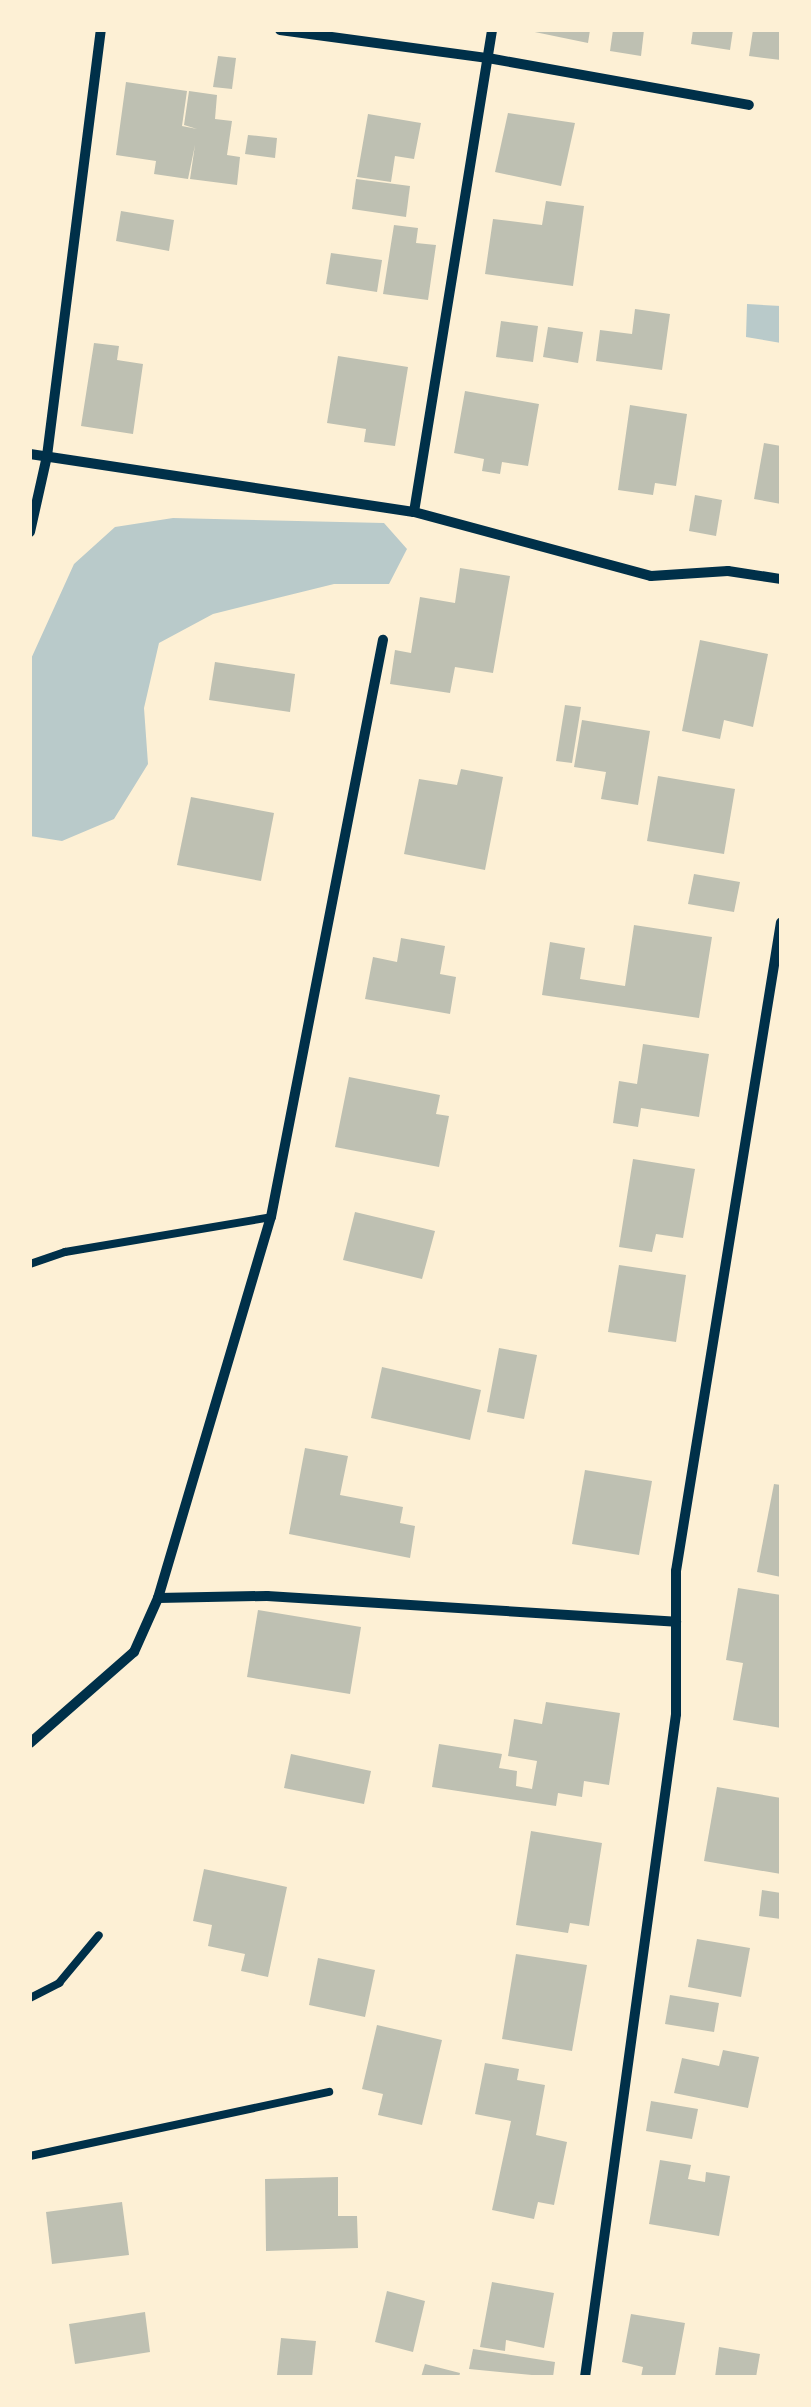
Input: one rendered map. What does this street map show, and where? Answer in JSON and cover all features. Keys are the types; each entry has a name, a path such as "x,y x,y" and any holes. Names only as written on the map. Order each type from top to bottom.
{"street":[{"path":"30,532 47,456 101,30"},
{"path":"280,30 488,58 749,104"},
{"path":"414,512 492,30"},
{"path":"30,454 414,512 651,576 728,571 781,580"},
{"path":"30,1744 134,1652 158,1598 271,1217 383,640"},
{"path":"585,2377 676,1714 676,1571 781,922"},
{"path":"158,1598 267,1596 676,1622"}],"lane":[{"path":"30,1264 65,1252 271,1217"},
{"path":"30,1998 59,1983 99,1935"},
{"path":"30,2156 328,2092"}],"shaded area":[{"path":"747,304 781,306 781,343 746,337"},
{"path":"173,518 384,523 407,549 389,584 334,584 213,614 159,643 144,708 148,764 114,819 62,841 30,836 30,661 74,564 115,527"}],"building":[{"path":"525,30 590,30 588,43"},
{"path":"613,30 644,30 641,56 610,51"},
{"path":"693,30 733,30 730,50 691,44"},
{"path":"753,30 781,30 781,60 749,56"},
{"path":"218,56 236,58 232,89 213,87"},
{"path":"126,82 187,91 182,126 197,129 184,125 189,91 217,95 215,119 232,121 227,155 240,157 237,185 190,179 195,145 188,179 154,174 156,161 116,155"},
{"path":"508,113 575,123 561,186 495,172"},
{"path":"368,114 421,123 414,159 395,156 391,182 357,177"},
{"path":"248,135 277,138 275,158 245,154"},
{"path":"356,179 410,186 406,217 352,209"},
{"path":"546,201 584,206 573,286 485,274 493,219 542,225"},
{"path":"121,211 174,220 169,251 116,241"},
{"path":"394,225 418,228 416,243 436,245 428,300 383,294"},
{"path":"331,253 382,260 377,292 326,284"},
{"path":"635,309 670,314 662,370 596,361 600,330 632,334"},
{"path":"501,321 538,326 533,362 496,357"},
{"path":"548,327 583,332 578,363 543,357"},
{"path":"94,343 119,346 117,360 143,364 133,434 81,426"},
{"path":"338,356 408,367 395,446 364,442 366,429 327,423"},
{"path":"465,391 539,404 528,466 502,462 500,474 482,471 484,459 454,453"},
{"path":"630,405 687,414 676,486 655,483 653,495 618,490"},
{"path":"764,443 781,446 781,504 754,499"},
{"path":"695,495 722,500 716,536 689,531"},
{"path":"460,568 510,576 493,673 455,667 450,693 390,684 395,650 411,653 420,597 455,603"},
{"path":"700,640 768,654 753,727 724,720 720,739 682,731"},
{"path":"215,662 295,674 290,712 209,700"},
{"path":"565,705 581,707 572,763 556,761"},
{"path":"582,720 650,731 638,805 601,799 606,772 574,767"},
{"path":"461,769 503,777 485,870 404,854 419,779 457,785"},
{"path":"658,776 735,789 724,854 647,841"},
{"path":"191,797 274,813 261,881 177,865"},
{"path":"694,874 740,882 734,912 688,904"},
{"path":"634,925 712,937 699,1018 542,995 550,942 585,948 580,979 625,986"},
{"path":"401,938 445,946 440,974 456,977 450,1014 365,999 373,957 397,962"},
{"path":"643,1044 709,1054 699,1117 641,1108 638,1127 613,1123 619,1081 637,1084"},
{"path":"349,1077 440,1095 436,1114 449,1116 439,1167 335,1147"},
{"path":"633,1159 695,1169 683,1238 656,1234 652,1252 619,1247"},
{"path":"355,1212 435,1231 422,1279 343,1260"},
{"path":"619,1265 686,1275 676,1342 608,1332"},
{"path":"499,1348 537,1355 524,1419 487,1412"},
{"path":"382,1367 481,1390 470,1440 371,1418"},
{"path":"305,1448 348,1456 340,1495 403,1507 400,1523 415,1526 410,1558 289,1534"},
{"path":"585,1470 652,1481 639,1555 572,1544"},
{"path":"774,1484 781,1485 781,1577 757,1572"},
{"path":"738,1588 781,1595 781,1728 733,1720 743,1663 726,1660"},
{"path":"258,1610 361,1627 350,1694 247,1677"},
{"path":"546,1702 620,1713 609,1785 584,1781 582,1797 558,1793 556,1806 432,1787 439,1744 502,1754 499,1768 517,1771 516,1786 532,1789 537,1761 508,1756 514,1719 542,1724"},
{"path":"291,1754 371,1771 364,1804 284,1788"},
{"path":"717,1787 781,1798 781,1874 704,1861"},
{"path":"531,1831 602,1843 589,1926 570,1923 568,1933 516,1925"},
{"path":"204,1869 287,1887 268,1977 241,1971 245,1954 208,1946 212,1925 193,1921"},
{"path":"762,1890 781,1893 781,1919 759,1916"},
{"path":"697,1939 750,1948 741,1997 688,1987"},
{"path":"516,1954 587,1965 572,2051 502,2039"},
{"path":"318,1958 375,1970 365,2017 309,2005"},
{"path":"670,1995 719,2003 714,2032 665,2024"},
{"path":"377,2025 442,2040 422,2125 378,2115 383,2094 362,2089"},
{"path":"723,2050 759,2057 748,2108 674,2093 682,2058 719,2066"},
{"path":"485,2063 519,2069 517,2080 545,2085 536,2135 567,2142 554,2205 538,2202 534,2219 492,2210 511,2121 475,2114"},
{"path":"651,2101 698,2109 692,2139 646,2131"},
{"path":"660,2160 691,2165 688,2179 705,2182 706,2172 730,2176 719,2236 649,2224"},
{"path":"338,2177 338,2216 357,2216 358,2248 266,2251 265,2179"},
{"path":"122,2202 129,2255 52,2264 46,2212"},
{"path":"492,2282 554,2293 544,2348 506,2340 505,2351 480,2347"},
{"path":"387,2291 425,2301 413,2352 375,2342"},
{"path":"145,2312 150,2352 75,2364 69,2324"},
{"path":"631,2314 685,2323 675,2377 641,2377 643,2367 622,2362"},
{"path":"281,2338 316,2341 312,2377 277,2375"},
{"path":"719,2347 760,2354 756,2377 715,2377"},
{"path":"473,2349 555,2362 553,2377 469,2369"},
{"path":"425,2364 460,2373 459,2377 421,2377"}]}
